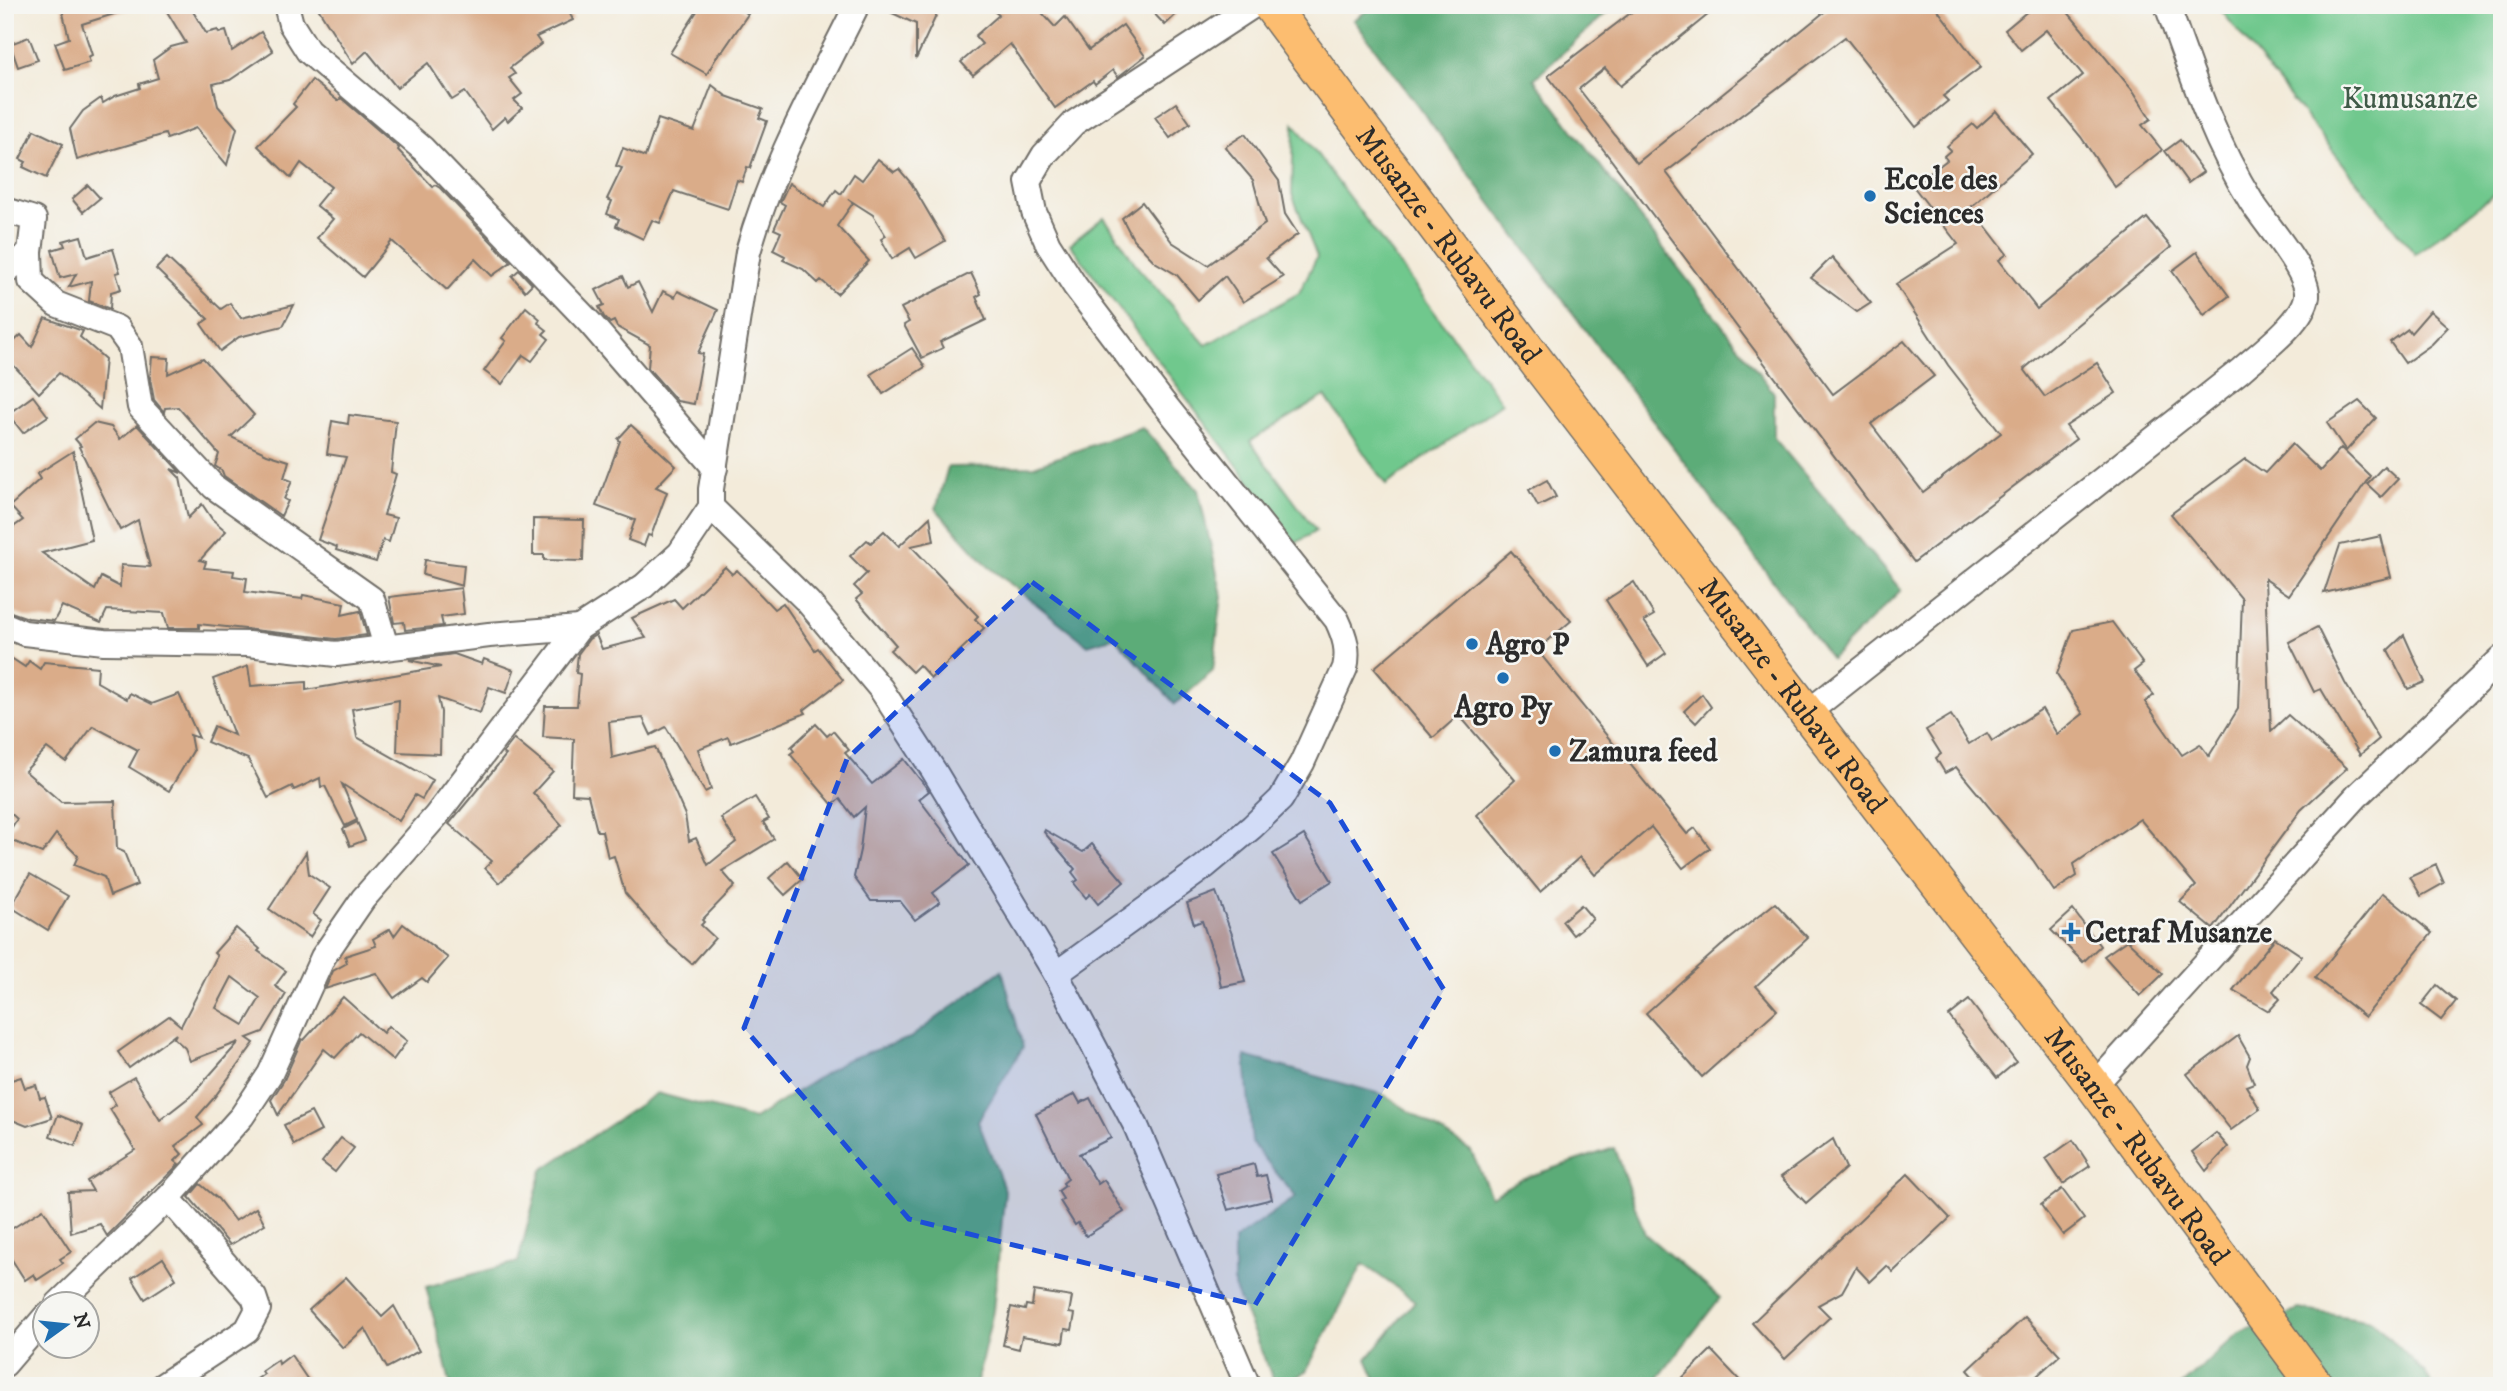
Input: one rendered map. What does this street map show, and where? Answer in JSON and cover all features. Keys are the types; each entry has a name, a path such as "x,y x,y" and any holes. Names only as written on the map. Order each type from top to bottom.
{"highway":[{"name":"Musanze - Rubavu Road","path":"1270,5 1539,365 2094,1086 2316,1386"}],"street":[{"path":"286,5 291,24 309,51 424,149 590,323 715,468"},
{"path":"73,1290 168,1198 242,1116 270,1074 323,957 363,899 436,816 579,628 644,586 680,553 712,507 715,468 748,252 758,214 777,165 857,5"},
{"path":"1056,974 1204,867 1281,799 1302,763 1345,668 1348,655 1338,620 1162,401 1074,286 1048,244 1034,212 1028,182 1044,155 1074,123 1254,5"},
{"path":"1807,713 2241,370 2302,313 2308,294 2298,268 2251,201 2211,128 2167,5"},
{"path":"5,210 34,219 30,252 31,281 56,304 117,328 130,346 140,407 214,487 372,599 386,647"},
{"path":"5,272 30,252"},
{"path":"712,507 808,601 881,689 934,771 1056,974 1136,1126 1248,1386"},
{"path":"5,625 24,633 104,642 248,645 336,654 489,635 579,628"},
{"path":"2094,1086 2357,796 2502,658"},
{"path":"162,1386 247,1331 258,1309 254,1297 168,1198"},
{"path":"5,1364 32,1332"}],"highlighted area":[{"path":"1032,582 1330,803 1444,990 1255,1305 909,1219 744,1028 847,759"}],"green space":[{"path":"1375,5 1615,5 1534,79 1774,393 1774,438 1901,590 1831,659 1354,20"},
{"name":"Kumusanze","path":"2217,5 2502,5 2502,188 2415,254"},
{"path":"1294,123 1502,403 1386,485 1325,396 1250,441 1316,531 1296,543 1070,244 1104,217 1139,269 1206,345 1299,293 1317,257 1292,194"},
{"path":"1142,427 1198,490 1222,595 1213,671 1175,704 1115,637 1088,645 988,566 936,509 948,467 1034,466"},
{"path":"1002,970 1023,1047 978,1121 1005,1191 993,1311 976,1386 451,1386 426,1287 518,1262 542,1170 657,1093 754,1119 846,1060 910,1038"},
{"path":"1245,1056 1384,1095 1471,1151 1491,1196 1521,1179 1614,1148 1645,1234 1720,1298 1652,1386 1379,1386 1367,1359 1415,1301 1363,1264 1306,1371 1282,1386 1276,1386 1234,1287 1234,1240 1296,1197 1252,1143"},
{"path":"2298,1309 2372,1321 2425,1373 2433,1386 2181,1386 2239,1333"}],"building":[{"path":"61,5 129,5 130,9 82,24 92,55 88,57 90,62 65,70 55,43 69,38"},
{"path":"163,5 189,5 206,33 226,31 232,51 261,32 273,51 230,80 213,84 218,106 237,128 227,165 196,128 167,139 165,134 77,160 70,129 83,111 101,98 103,103 140,88 139,84 158,78 153,60 171,47 186,43"},
{"path":"316,5 511,5 515,10 524,5 566,5 573,20 536,37 541,44 510,68 515,74 509,78 522,94 514,100 522,108 508,121 505,117 492,129 465,92 452,100 428,63 397,88 367,51 353,64"},
{"path":"701,5 735,5 748,14 722,52 720,51 707,74 670,53"},
{"path":"875,5 941,5 916,59 916,24"},
{"path":"986,5 1035,5 1055,27 1065,17 1089,50 1123,25 1145,56 1118,77 1113,70 1055,108 1010,44 973,75 961,62 982,44 975,36 999,15"},
{"path":"1146,5 1186,5 1165,25"},
{"path":"1641,5 1720,5 1620,86 1605,68 1579,89 1637,163 1833,5 1934,5 1981,67 1943,96 1948,101 1916,127 1845,37 1666,172 1833,394 1904,341 1934,376 1871,424 1923,492 2001,433 1948,365 1896,284 1958,244 1913,186 1947,160 1944,156 1951,150 1947,146 1973,124 1977,128 1996,111 2032,154 1971,207 2007,254 1999,260 2037,309 2147,218 2171,247 2024,369 2045,397 2097,363 2116,393 2066,426 2076,439 1914,562 1548,76"},
{"path":"2035,5 2062,5 2134,92 2151,119 2142,125 2162,150 2115,187 2081,137 2051,101 2083,75 2046,30 2021,50 2005,30"},
{"path":"29,37 38,60 18,67 10,44"},
{"path":"312,80 338,101 341,98 399,148 433,187 435,185 440,188 511,262 492,276 475,259 447,290 392,241 363,277 317,238 333,219 316,205 331,187 301,163 291,178 258,146 296,107 293,104"},
{"path":"712,85 726,96 763,109 759,118 767,121 750,168 747,167 742,182 737,180 728,209 674,191 660,223 652,220 643,239 616,226 619,219 607,214 612,201 607,199 622,168 616,166 623,148 645,157 658,119 694,131"},
{"path":"1176,103 1190,123 1170,138 1155,117"},
{"path":"34,130 63,144 46,178 23,167 26,162 20,159"},
{"path":"1245,134 1279,181 1285,214 1298,234 1266,258 1283,277 1243,302 1225,276 1198,300 1177,275 1155,262 1133,239 1122,218 1142,202 1172,242 1208,265 1265,224 1253,180 1225,147"},
{"path":"2180,140 2203,172 2188,183 2165,151"},
{"path":"878,159 894,172 899,169 911,183 945,241 916,258 910,248 892,259 881,239 886,236 873,215 848,199 853,203 837,226 869,261 837,294 821,280 818,283 803,269 783,260 785,256 773,250 781,232 774,229 785,205 780,202 789,183 824,207 836,190 841,194 854,174 862,180"},
{"path":"88,185 100,198 83,212 72,199"},
{"path":"81,236 87,257 113,249 120,272 116,273 121,289 111,292 110,309 89,301 91,281 69,287 76,274 60,278 52,250 65,246 63,241"},
{"path":"2197,252 2229,296 2204,315 2172,271"},
{"path":"1832,257 1871,303 1857,312 1811,278"},
{"path":"167,258 221,309 230,303 241,318 294,305 283,326 239,337 220,351 201,324 208,319 156,269"},
{"path":"519,270 532,284 525,291 512,276"},
{"path":"971,273 981,294 976,297 986,320 940,342 943,348 922,358 904,325 909,322 901,308"},
{"path":"623,276 628,287 638,282 653,312 663,291 675,297 678,291 718,310 698,353 703,354 694,404 677,401 648,368 650,345 604,317 599,307 604,305 596,290"},
{"path":"526,307 540,319 538,323 547,330 543,334 549,339 532,361 523,355 502,384 484,371 506,341 502,338"},
{"path":"2430,311 2448,327 2432,344 2405,363 2390,342 2408,329 2411,333"},
{"path":"45,318 83,331 80,337 105,359 100,409 59,373 39,393 5,356 5,350 21,335 32,347"},
{"path":"912,348 925,367 883,394 871,374"},
{"path":"152,357 169,358 168,374 203,358 254,415 231,437 289,461 284,478 292,481 284,499 288,501 281,516 224,476 215,466 219,454 178,407 165,408 164,412 154,400 150,378"},
{"path":"33,396 48,416 23,433 8,414"},
{"path":"2359,401 2376,418 2346,451 2327,423"},
{"path":"349,415 396,421 391,472 396,474 384,515 396,518 389,542 383,540 376,562 336,550 337,547 318,540 346,457 327,454 332,421 348,424"},
{"path":"94,423 111,427 120,439 137,425 181,473 171,469 180,478 188,518 202,504 212,519 226,531 200,560 206,562 204,568 234,571 233,576 247,578 245,592 302,599 303,595 344,603 342,615 360,611 367,635 336,639 199,624 199,628 168,628 164,613 107,610 101,623 62,606 54,621 28,618 5,610 5,533 23,520 10,506 40,479 37,474 73,451 92,540 42,553 95,590 101,577 120,587 121,565 150,567 138,520 120,530 79,447 81,446 75,439"},
{"path":"631,425 676,466 656,487 667,492 651,536 648,535 644,546 628,540 635,520 596,506 620,441 618,439"},
{"path":"2292,444 2320,471 2341,448 2370,476 2289,595 2265,579 2271,731 2288,715 2347,768 2301,810 2213,929 2180,902 2196,886 2140,819 2074,864 2077,876 2054,891 2033,860 1956,767 1945,773 1936,758 1941,754 1926,730 1951,715 1969,744 1987,733 1992,741 2042,709 2057,734 2083,714 2057,674 2073,630 2112,622 2143,664 2134,671 2154,695 2145,702 2182,755 2200,744 2209,756 2238,709 2242,599 2171,514 2245,459 2265,473"},
{"path":"2384,466 2398,479 2381,497 2367,484"},
{"path":"1547,480 1556,497 1538,506 1529,490"},
{"path":"930,517 934,541 911,546 978,616 975,619 984,628 931,678 919,665 912,672 890,650 896,645 856,599 862,594 854,586 867,573 850,556 867,540 871,543 884,531 899,546"},
{"path":"533,519 584,520 583,561 544,560 544,555 533,555"},
{"path":"2381,536 2391,577 2324,593 2340,545"},
{"path":"1511,551 1571,621 1537,650 1687,834 1695,828 1710,848 1683,868 1651,827 1595,875 1580,857 1540,892 1477,815 1515,780 1459,715 1433,738 1374,668"},
{"path":"425,560 464,565 462,586 423,575"},
{"path":"725,567 732,574 737,570 774,609 783,603 815,650 818,648 843,680 804,710 806,713 731,743 728,737 698,749 711,789 705,792 666,727 651,735 643,718 609,722 612,758 655,747 685,815 689,841 696,838 708,865 736,842 721,818 755,797 769,819 763,822 774,839 722,871 735,886 702,920 704,922 701,925 715,938 692,964 669,944 625,893 614,856 608,858 602,831 597,831 588,795 572,794 574,739 543,737 545,706 577,706 580,674 576,673 578,654 589,639 596,635 602,649 646,638 632,618 674,599 682,608"},
{"path":"1634,582 1654,615 1644,621 1666,653 1648,666 1606,600"},
{"path":"461,588 464,614 441,617 443,626 405,630 404,622 394,623 389,597"},
{"path":"2317,627 2345,683 2379,739 2360,755 2321,689 2314,692 2289,642"},
{"path":"2404,635 2425,682 2408,689 2388,650"},
{"path":"5,654 25,667 29,661 40,669 44,662 98,667 97,682 127,699 130,693 152,704 179,694 199,738 190,735 193,751 169,791 129,767 138,750 93,726 66,762 47,748 25,771 61,802 115,801 117,849 124,852 137,885 110,896 104,877 74,865 78,856 56,834 42,853 5,838 17,819 5,808"},
{"path":"454,654 482,664 484,659 514,670 506,693 489,687 480,713 438,698 441,712 440,754 397,752 399,700 352,709 357,737 433,780 422,799 415,795 399,821 342,784 357,820 345,826 325,786 321,787 320,778 294,790 292,786 268,798 248,759 207,742 214,726 234,735 213,679 248,666 251,686 306,682 306,690 441,667 409,660"},
{"path":"1702,694 1711,707 1696,723 1684,711"},
{"path":"816,724 827,736 833,731 849,750 845,753 872,784 904,759 929,791 919,799 969,865 933,893 940,902 915,920 900,901 871,901 854,877 865,807 854,817 840,799 832,804 790,754 794,751 791,747"},
{"path":"514,739 553,771 533,793 562,825 499,883 485,868 492,861 449,824 506,755 503,753"},
{"path":"357,822 365,840 350,846 343,829"},
{"path":"1045,830 1083,852 1092,844 1124,882 1098,904 1090,894 1086,898 1074,883 1078,880 1072,872 1075,869"},
{"path":"1304,835 1332,881 1302,900 1273,854"},
{"path":"306,852 309,874 330,888 313,914 321,920 310,937 269,909"},
{"path":"788,861 803,879 785,895 769,878"},
{"path":"2436,865 2444,883 2421,896 2410,877"},
{"path":"30,874 68,896 48,930 11,907"},
{"path":"1216,892 1233,937 1245,982 1221,987 1217,965 1202,921 1194,924 1187,903"},
{"path":"2383,893 2432,933 2365,1017 2315,978"},
{"path":"1775,903 1808,938 1756,986 1777,1010 1702,1077 1646,1013 1721,946"},
{"path":"1581,905 1593,919 1573,935 1562,921"},
{"path":"2073,910 2100,946 2083,962 2051,930"},
{"path":"403,924 448,958 427,982 422,978 394,998 376,973 325,989 333,971 347,963 345,956 376,946 373,939 390,929 394,936"},
{"path":"236,928 260,949 258,951 286,971 275,986 286,994 263,1032 247,1038 254,1043 197,1117 203,1125 175,1146 182,1154 175,1161 179,1164 107,1236 100,1224 71,1233 68,1192 93,1191 87,1181 135,1150 110,1109 116,1105 109,1092 134,1077 160,1120 192,1095 239,1042 190,1061 185,1048 174,1038 176,1034 129,1068 118,1052 169,1016 181,1026 217,956 214,953","holes":["232,977 260,998 244,1025 216,1008"]},
{"path":"2275,938 2302,956 2273,991 2280,999 2269,1011 2233,990"},
{"path":"2127,940 2163,974 2140,996 2104,956"},
{"path":"2437,985 2456,1001 2441,1020 2421,1005"},
{"path":"343,997 383,1033 388,1026 407,1041 393,1060 359,1032 335,1058 324,1049 278,1115 271,1100 284,1080 302,1039 304,1040"},
{"path":"1969,1000 2016,1062 1997,1078 1949,1016"},
{"path":"2238,1036 2250,1057 2247,1065 2254,1083 2246,1086 2260,1109 2231,1130 2187,1074"},
{"path":"21,1077 25,1088 36,1085 40,1098 45,1097 52,1118 27,1126 5,1117 5,1082"},
{"path":"1075,1094 1080,1103 1090,1098 1111,1138 1079,1154 1098,1184 1104,1180 1124,1212 1086,1236 1078,1223 1075,1225 1060,1201 1063,1199 1058,1191 1065,1186 1063,1183 1068,1179 1036,1114"},
{"path":"311,1112 321,1131 294,1145 284,1125"},
{"path":"58,1115 83,1125 75,1146 50,1136"},
{"path":"2216,1133 2228,1147 2206,1171 2192,1152"},
{"path":"341,1138 354,1148 335,1172 322,1162"},
{"path":"1833,1139 1846,1168 1806,1203 1781,1177"},
{"path":"2073,1140 2090,1166 2063,1184 2046,1159"},
{"path":"1254,1164 1257,1177 1266,1175 1272,1199 1228,1210 1216,1174"},
{"path":"1908,1174 1950,1218 1893,1272 1887,1266 1870,1282 1856,1267 1842,1292 1818,1305 1830,1317 1785,1359 1752,1323"},
{"path":"200,1184 218,1199 235,1221 256,1208 265,1224 230,1245 189,1197"},
{"path":"2062,1189 2084,1219 2063,1235 2041,1205"},
{"path":"43,1209 71,1252 60,1259 63,1263 37,1280 34,1274 25,1280 5,1249 5,1233"},
{"path":"163,1258 176,1279 145,1299 132,1278"},
{"path":"346,1277 382,1317 394,1306 419,1351 387,1368 365,1328 343,1348 309,1310"},
{"path":"1034,1291 1072,1297 1069,1313 1075,1314 1072,1330 1065,1329 1063,1343 1022,1336 1019,1349 1003,1345 1011,1307 1025,1310 1026,1305 1032,1306"},
{"path":"2025,1317 2060,1355 2026,1386 1982,1386 1968,1370"},
{"path":"1711,1350 1745,1386 1674,1386"},
{"path":"291,1355 312,1386 247,1386 264,1374 262,1371"}],"place":[{"name":"Ecole des Sciences","path":"1870,196"},
{"name":"Agro P","path":"1472,644"},
{"name":"Agro Py","path":"1503,678"},
{"name":"Zamura feed","path":"1555,751"},
{"name":"Cetraf Musanze","path":"2071,932"}]}
